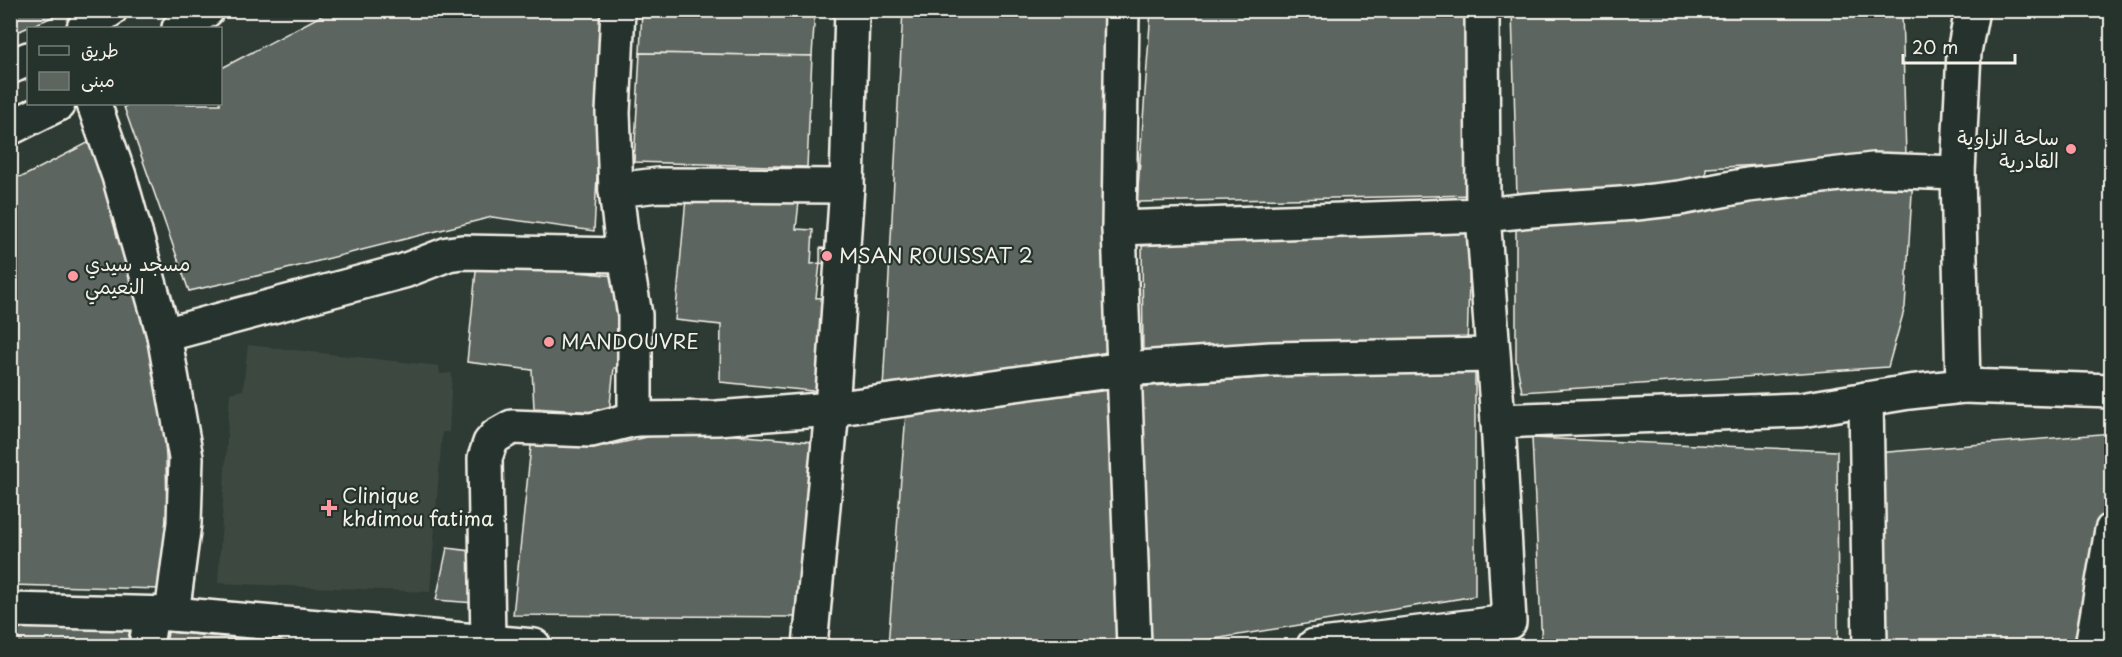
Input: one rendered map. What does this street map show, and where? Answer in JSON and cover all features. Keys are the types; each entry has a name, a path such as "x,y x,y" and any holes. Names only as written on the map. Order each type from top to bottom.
{"street":[{"path":"85,27 110,10"},
{"path":"181,27 207,10"},
{"path":"618,10 613,113 616,190 635,315 635,419"},
{"path":"810,646 832,409 847,186 852,10"},
{"path":"1122,10 1119,228 1134,646"},
{"path":"1314,646 1508,634 1498,421 1483,215 1482,10"},
{"path":"1963,386 1958,173 1964,52 1972,10"},
{"path":"10,67 27,59"},
{"path":"10,128 56,105"},
{"path":"94,105 119,176 164,335 186,458 184,523 162,614 146,646"},
{"path":"1119,228 1483,215 1647,202 1748,185 1873,170 1958,173"},
{"path":"616,190 658,185 847,186"},
{"path":"164,335 404,271 448,254 462,252 625,255"},
{"path":"488,642 485,458 490,443 496,436 512,427 591,430 635,419 717,418 832,409 1124,369 1271,359 1492,356"},
{"path":"1498,421 1802,410 1963,386 2112,392"},
{"path":"1866,399 1870,646"},
{"path":"2092,646 2112,530"},
{"path":"10,610 162,614 455,643 488,642 534,646"}],"shaded area":[{"name":"Clinique khdimou fatima","path":"248,345 439,366 440,374 452,373 449,432 442,432 430,592 218,583 230,393 243,390"}],"building":[{"path":"10,10 69,10 27,27 10,35"},
{"path":"332,10 606,10 594,231 492,217 279,271 189,291 124,107 127,105 222,105 222,68"},
{"path":"642,10 815,10 812,56 640,53"},
{"path":"903,10 1119,10 1108,352 883,389"},
{"path":"1151,10 1479,10 1477,195 1137,202"},
{"path":"1512,10 1902,10 1906,157 1706,168 1705,187 1517,198"},
{"path":"640,53 812,56 807,167 634,162"},
{"name":"مسجد سيدي النعيمي","path":"99,137 160,375 166,457 167,516 160,589 10,585 10,178 24,176"},
{"path":"1913,177 1905,307 1888,367 1522,392 1516,360 1516,217"},
{"path":"686,198 799,202 796,229 813,230 811,264 820,263 816,298 828,297 831,378 813,391 720,382 721,325 675,320"},
{"path":"1471,219 1467,347 1143,359 1142,246"},
{"name":"MSAN ROUISSAT 2","path":"820,248 833,249 833,266 820,263"},
{"name":"MANDOUVRE","path":"477,261 624,277 627,367 614,368 609,413 534,408 532,370 467,362"},
{"path":"1475,372 1475,596 1172,646 1152,646 1139,387 1311,374"},
{"path":"1111,390 1126,646 888,646 906,413"},
{"path":"679,430 813,442 799,617 513,615 532,437 607,446"},
{"path":"2112,433 2112,477 2108,521 2089,646 1883,646 1877,453"},
{"path":"1532,438 1837,451 1838,646 1542,646"},
{"path":"447,548 479,552 475,603 436,600"},
{"path":"10,618 130,625 128,646 10,646"},
{"path":"168,632 325,646 166,646"}],"place":[{"name":"ساحة الزاوية القادرية","path":"2071,149"},
{"name":"MSAN ROUISSAT 2","path":"827,256"},
{"name":"مسجد سيدي النعيمي","path":"73,276"},
{"name":"MANDOUVRE","path":"549,342"},
{"name":"Clinique khdimou fatima","path":"329,508"}]}
